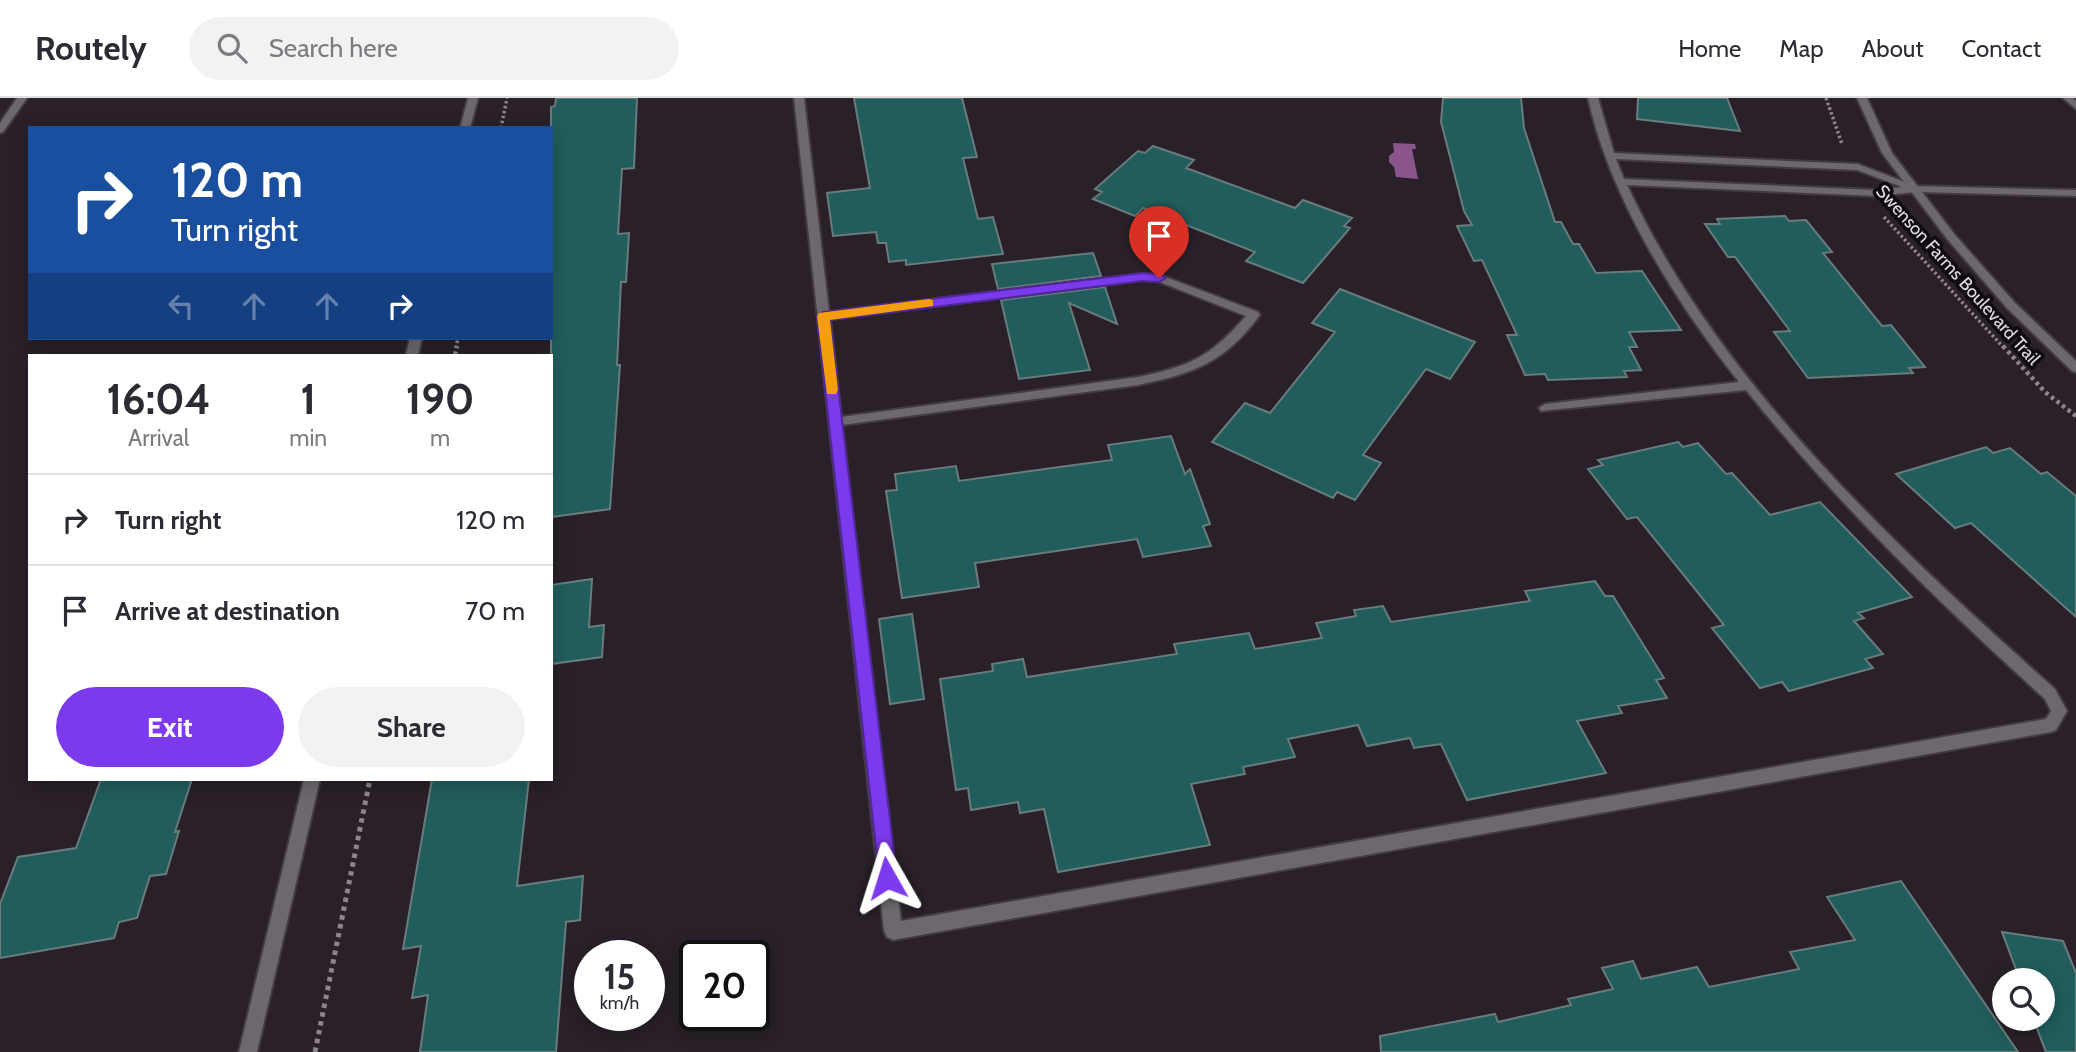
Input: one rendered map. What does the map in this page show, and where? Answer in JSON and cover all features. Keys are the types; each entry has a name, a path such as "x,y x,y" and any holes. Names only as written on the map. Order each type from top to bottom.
{"street":[{"path":"0,130 22,98"},
{"path":"466,126 472,98"},
{"path":"799,98 893,931 2051,725 2059,711 2050,694 1869,522 1749,385 1680,292 1628,201 1598,124 1593,98"},
{"path":"1862,98 1892,160 1916,189 1925,206 1965,256 2038,334 2076,368"},
{"path":"2068,98 2076,106"},
{"path":"1611,156 1858,167 1916,189"},
{"path":"1621,182 1864,193 1916,189 2076,193"},
{"path":"823,316 1142,277 1159,278 1254,315 1227,347 1205,363 1187,371 1138,381 835,422"},
{"path":"1545,408 1749,385"},
{"path":"248,1052 312,781"}],"path":[{"path":"501,126 507,98"},
{"path":"1826,98 1850,167"},
{"name":"Swenson Farms Boulevard Trail","path":"1864,193 1891,226 2045,392 2076,416"},
{"path":"314,1052 370,781"}],"shaded area":[{"path":"1393,143 1415,144 1416,149 1412,149 1418,179 1396,177 1394,167 1389,162 1389,156 1394,152"}],"building":[{"path":"556,98 637,98 634,168 622,169 618,234 629,233 626,282 621,282 617,365 620,365 610,509 553,517 551,107 555,106"},
{"path":"854,98 962,98 977,157 963,158 978,219 993,217 1003,254 906,265 906,260 889,262 886,243 878,243 876,232 833,236 827,193 870,188"},
{"path":"1443,98 1521,98 1524,128 1555,222 1561,222 1573,244 1579,244 1596,273 1642,271 1681,330 1629,332 1637,347 1629,347 1641,370 1624,371 1627,377 1548,380 1545,374 1525,375 1507,335 1517,335 1482,260 1474,261 1457,226 1472,225 1464,211 1441,122"},
{"path":"1638,98 1727,98 1740,131 1637,119"},
{"path":"1153,146 1194,160 1186,168 1295,208 1303,200 1352,218 1344,226 1350,228 1303,283 1246,261 1255,252 1143,208 1135,216 1093,199 1102,192 1095,189 1138,151 1145,153"},
{"path":"1785,216 1789,221 1806,220 1832,252 1823,253 1882,326 1891,325 1925,367 1909,368 1913,373 1808,378 1774,332 1790,331 1735,257 1728,257 1705,224 1720,224 1717,219"},
{"path":"1093,253 1101,276 998,289 992,264"},
{"path":"1105,287 1117,324 1069,303 1090,370 1019,379 1001,300"},
{"path":"1340,289 1475,342 1450,379 1426,369 1363,455 1381,463 1355,500 1337,492 1333,498 1212,442 1245,403 1270,413 1335,332 1312,323"},
{"path":"1171,436 1185,474 1190,469 1210,524 1203,526 1211,546 1143,557 1137,539 975,563 979,587 902,598 886,491 897,490 895,474 956,466 959,481 1112,460 1108,445"},
{"path":"1678,442 1683,447 1698,443 1726,474 1732,473 1770,515 1820,502 1912,597 1858,613 1864,618 1854,621 1883,654 1865,659 1873,668 1789,691 1782,682 1760,688 1712,628 1724,625 1637,517 1627,519 1588,469 1603,465 1598,460"},
{"path":"1986,447 1993,453 2010,448 2041,474 2047,472 2076,496 2076,617 1971,523 1955,528 1896,474"},
{"path":"592,579 589,627 604,625 602,657 553,664 553,585"},
{"path":"1595,581 1605,596 1613,596 1664,678 1656,680 1667,698 1618,706 1622,713 1577,721 1606,773 1467,800 1441,744 1414,748 1410,738 1367,746 1358,725 1288,739 1295,757 1243,767 1245,774 1191,784 1210,845 1058,872 1044,809 1020,813 1018,802 971,810 968,788 956,790 940,679 993,671 992,664 1023,659 1027,677 1177,654 1174,644 1249,633 1255,649 1322,638 1316,623 1356,616 1354,610 1383,606 1391,622 1530,601 1525,591"},
{"path":"912,614 924,699 890,704 879,619"},
{"path":"100,781 191,781 175,832 179,831 166,874 150,876 137,918 119,922 114,938 0,958 0,904 18,857 76,848"},
{"path":"432,781 529,781 517,886 583,876 580,920 566,922 556,1052 420,1052 428,995 412,998 421,946 403,949"},
{"path":"1901,881 1992,1014 1992,1031 2004,1031 2018,1052 1381,1052 1380,1036 1495,1014 1498,1022 1571,1005 1568,999 1613,989 1602,968 1633,961 1641,979 1697,967 1709,987 1799,969 1790,952 1855,940 1827,897"},
{"path":"2002,932 2063,941 2076,973 2076,1052 2046,1052 2038,1031 2055,1031 2055,968 2016,968"}],"slow traffic":[{"path":"832,390 823,316 929,303"}],"route":[{"path":"887,878 823,316 1142,277 1159,278"}]}
